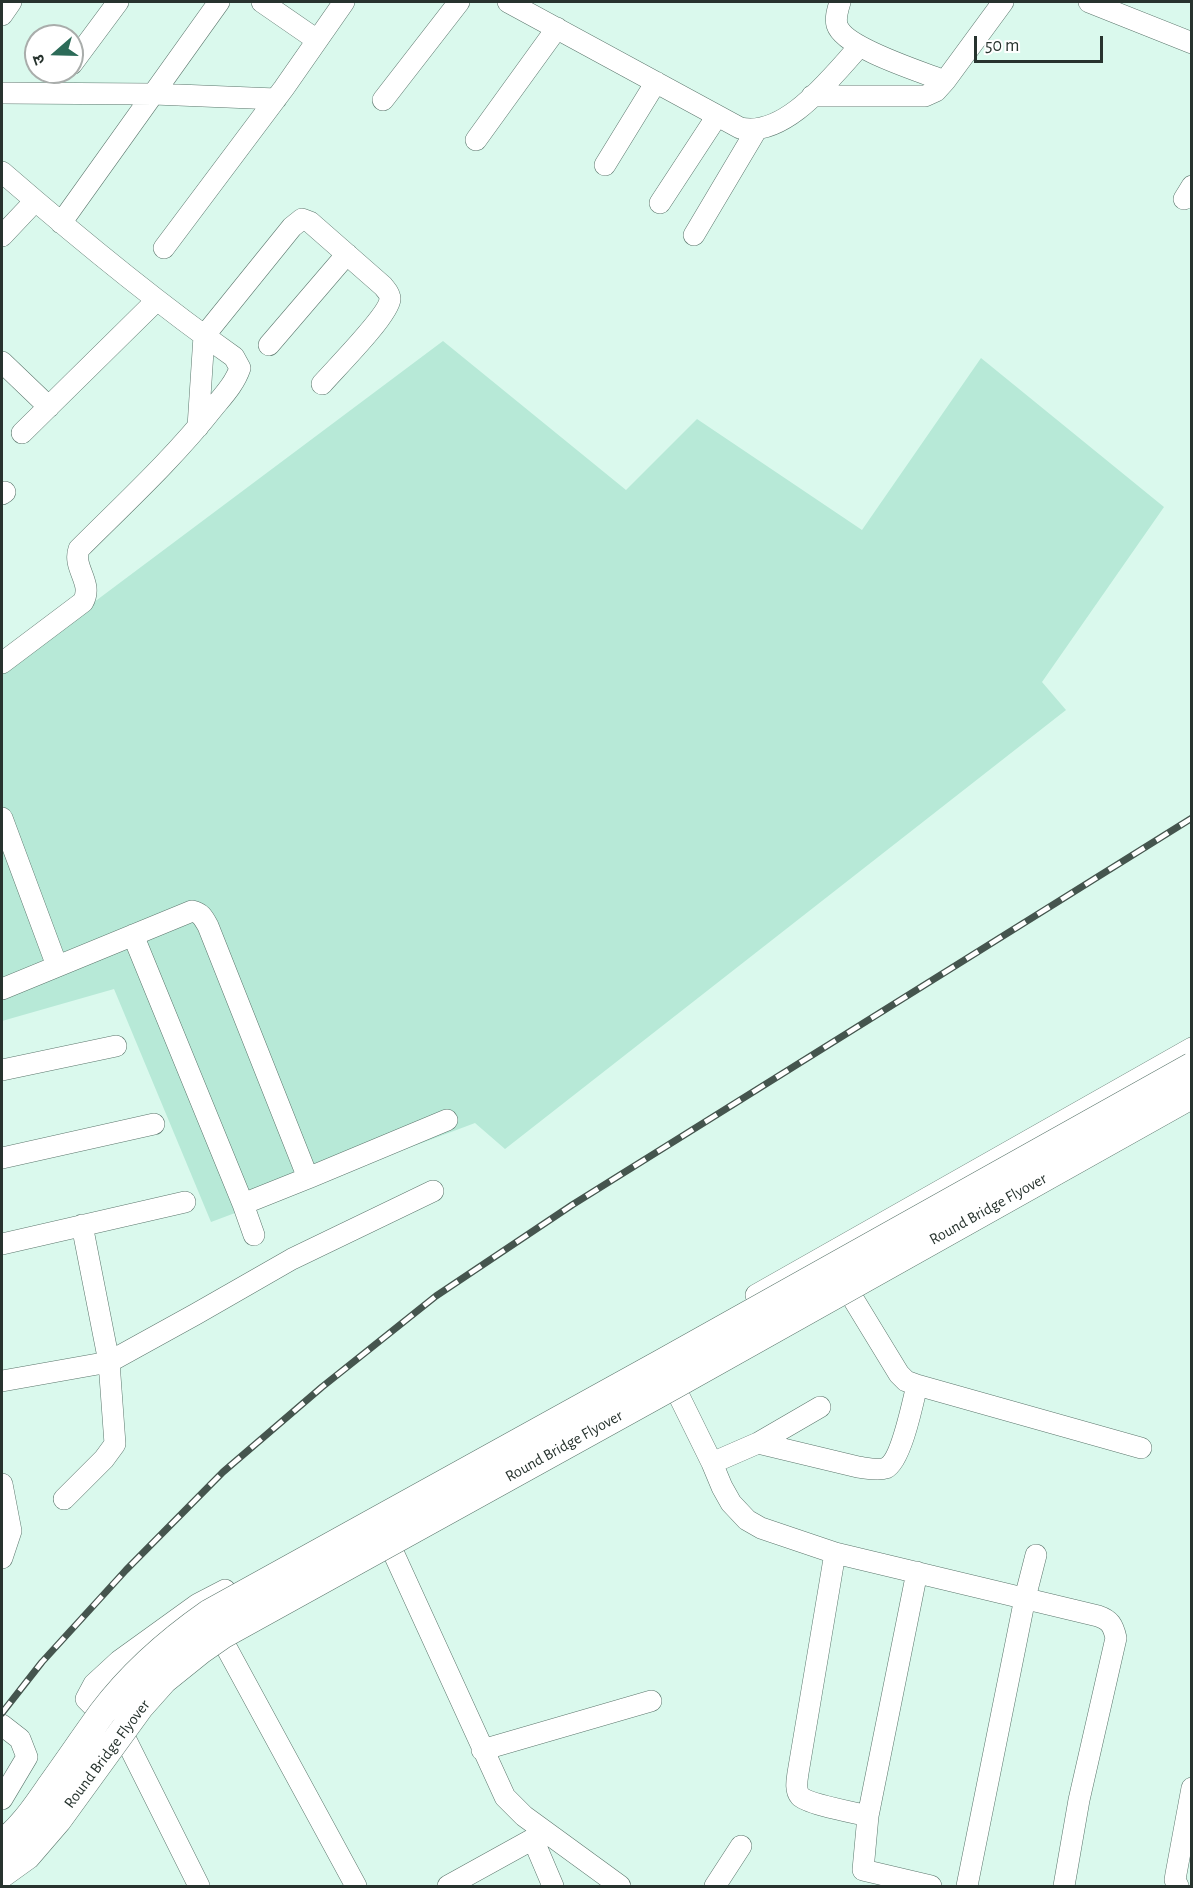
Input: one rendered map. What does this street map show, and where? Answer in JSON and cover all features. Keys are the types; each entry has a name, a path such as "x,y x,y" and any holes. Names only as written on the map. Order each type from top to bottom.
{"main road":[{"name":"Round Bridge Flyover","path":"2,1843 10,1837 38,1804 120,1690 147,1662 209,1613 673,1357 1191,1066"},
{"name":"Round Bridge Flyover","path":"2,1874 27,1856 58,1820 140,1707 165,1680 223,1635 1191,1095"}],"street":[{"path":"2,15 11,2"},
{"path":"84,48 118,2"},
{"path":"62,224 219,2"},
{"path":"262,2 317,40"},
{"path":"164,248 276,99 344,2"},
{"path":"384,100 459,2"},
{"path":"840,2 836,24 841,32 860,47 945,81"},
{"path":"812,96 925,96 936,91 1003,2"},
{"path":"1089,2 1191,43"},
{"path":"520,4 557,28 740,128 757,129 770,126 801,108 860,47"},
{"path":"476,140 557,28"},
{"path":"605,165 656,82"},
{"path":"51,93 57,84"},
{"path":"2,93 154,94 276,99"},
{"path":"660,203 717,116"},
{"path":"694,235 757,129"},
{"path":"2,172 62,224 157,300 234,357 240,368 228,389 198,427 153,476 79,549 77,562 87,586 87,596 83,602 4,657"},
{"path":"2,236 35,201"},
{"path":"198,427 204,336 299,220 306,219 383,286 390,300 368,332 322,384"},
{"path":"269,345 347,254"},
{"path":"22,433 157,300"},
{"path":"2,362 49,407"},
{"path":"2,818 57,966"},
{"path":"2,989 192,912 203,916 308,1178"},
{"path":"133,935 254,1235"},
{"path":"2,1070 116,1046"},
{"path":"199,1887 125,1738 86,1699 94,1684 119,1661 198,1604 528,1425 1191,1048"},
{"path":"6,1887 60,1828 125,1738 166,1692 225,1645 1191,1107"},
{"path":"243,1204 447,1120"},
{"path":"2,1158 154,1124"},
{"path":"2,1381 109,1362 292,1259 433,1191"},
{"path":"2,1244 185,1202"},
{"path":"64,1498 104,1459 115,1444 109,1362 82,1225"},
{"path":"852,1297 899,1374 906,1381 1141,1448"},
{"path":"758,1443 858,1467 886,1468 893,1462 902,1442 917,1385"},
{"path":"678,1394 731,1503 747,1520 761,1528 834,1553 1109,1620 1116,1638 1079,1800 1064,1887"},
{"path":"712,1463 758,1443 820,1407"},
{"path":"2,1484 11,1531 2,1558"},
{"path":"393,1552 505,1797 524,1816 539,1836 620,1887"},
{"path":"834,1553 797,1790 801,1797 810,1802 868,1816"},
{"path":"967,1887 1025,1598 1036,1555"},
{"path":"917,1572 868,1816 863,1870 931,1887"},
{"path":"225,1645 356,1887"},
{"path":"482,1750 651,1701"},
{"path":"2,1725 20,1739 27,1757 2,1799"},
{"path":"1178,1887 1175,1880 1191,1788"},
{"path":"448,1887 539,1836"},
{"path":"539,1836 553,1887"},
{"path":"715,1887 741,1846"}],"green space":[{"path":"443,341 626,490 697,419 862,530 981,358 1164,507 1042,682 1066,710 505,1149 475,1123 211,1222 114,989 2,1021 2,671"}],"railway":[{"path":"2,1713 42,1662 126,1570 223,1472 322,1387 436,1296 572,1205 1192,818"}]}
